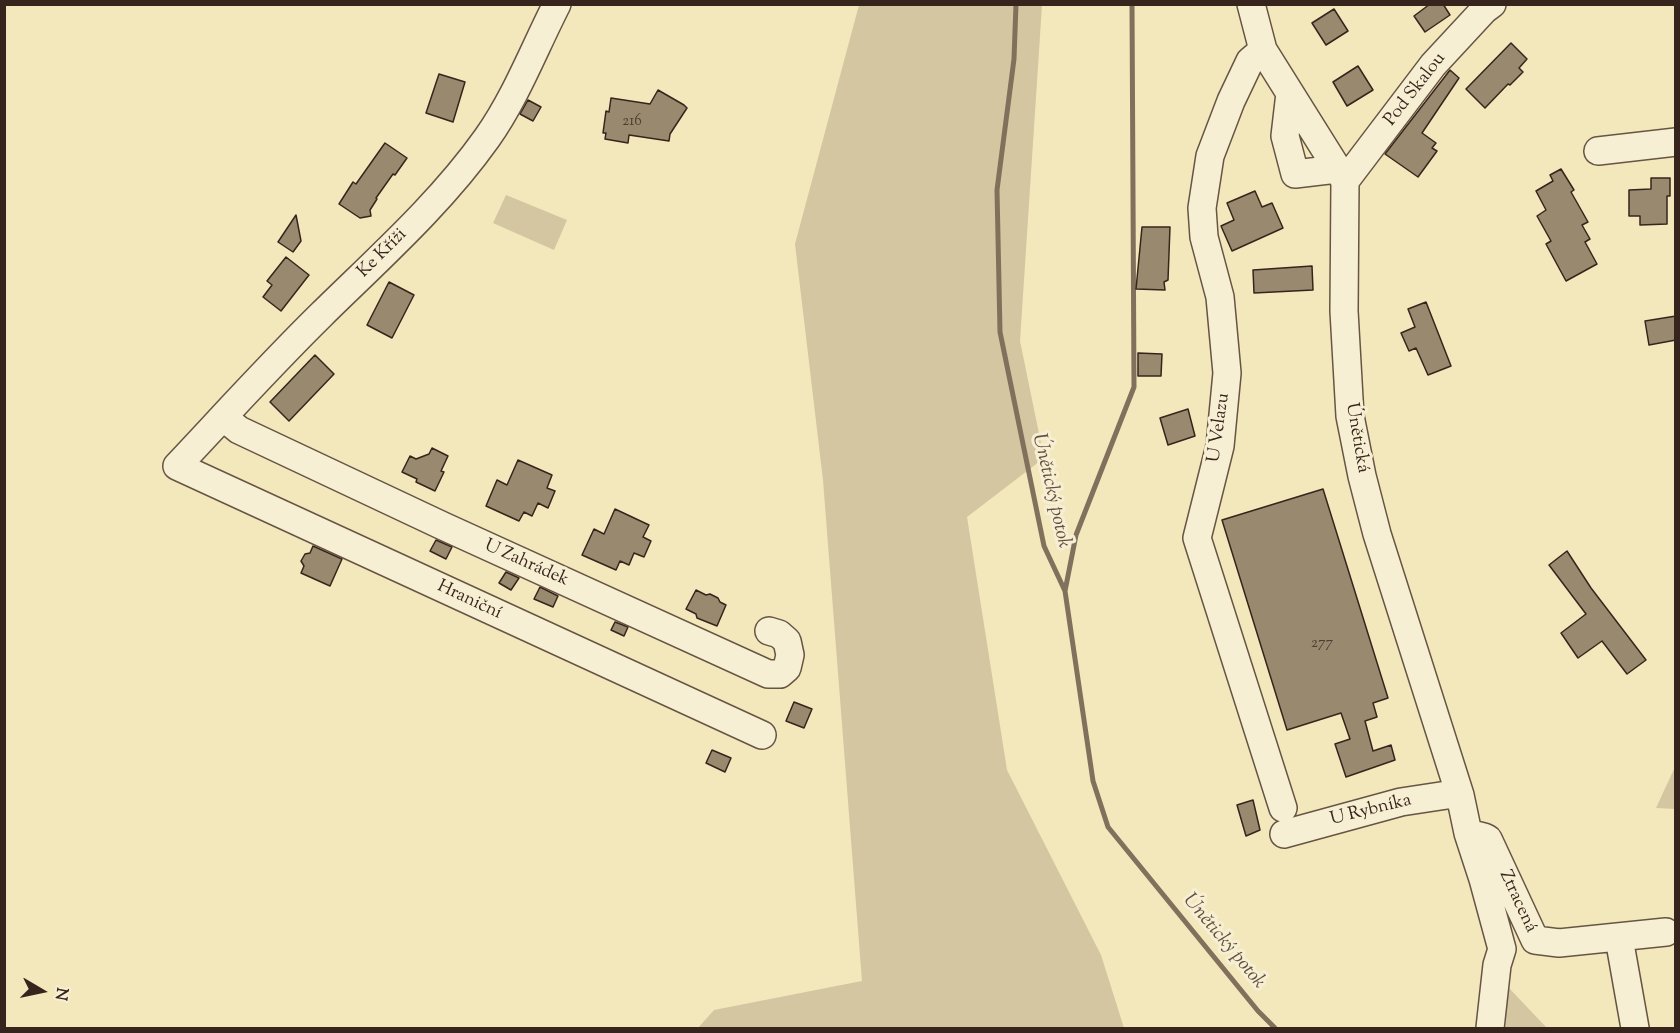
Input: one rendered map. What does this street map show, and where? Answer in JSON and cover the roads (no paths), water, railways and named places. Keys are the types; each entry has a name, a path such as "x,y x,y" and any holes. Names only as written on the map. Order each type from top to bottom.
{"street":[{"path":"1251,4 1263,50 1341,175"},
{"name":"Pod Skalou","path":"1341,175 1433,65 1492,4"},
{"name":"Ke Kříži","path":"177,466 279,357 412,225 463,169 507,105 549,8"},
{"name":"U Velazu","path":"1263,50 1250,61 1231,101 1210,156 1202,208 1204,237 1220,297 1227,373 1220,446 1197,538 1283,821"},
{"path":"1290,93 1285,136 1295,174 1341,175"},
{"path":"1598,151 1676,142"},
{"name":"Únětická","path":"1341,175 1344,311 1350,416 1377,534 1460,795 1468,833 1502,949 1497,965 1490,1029"},
{"name":"U Zahrádek","path":"223,417 239,430 259,440 443,526 768,674 780,674 787,668 790,655 787,641 779,634 769,631"},
{"name":"Hraniční","path":"177,466 762,735"},
{"name":"U Rybníka","path":"1283,821 1447,795 1460,795"},
{"name":"Ztracená","path":"1468,833 1488,839 1535,940 1559,943 1666,932"},
{"path":"1619,938 1635,1029"}],"waterway":[{"name":"Únětický potok","path":"1016,4 1014,59 997,190 1000,332 1044,546 1065,591 1093,781 1108,827 1258,1011 1275,1028"},
{"path":"1065,591 1076,535 1134,387 1132,4"}]}
